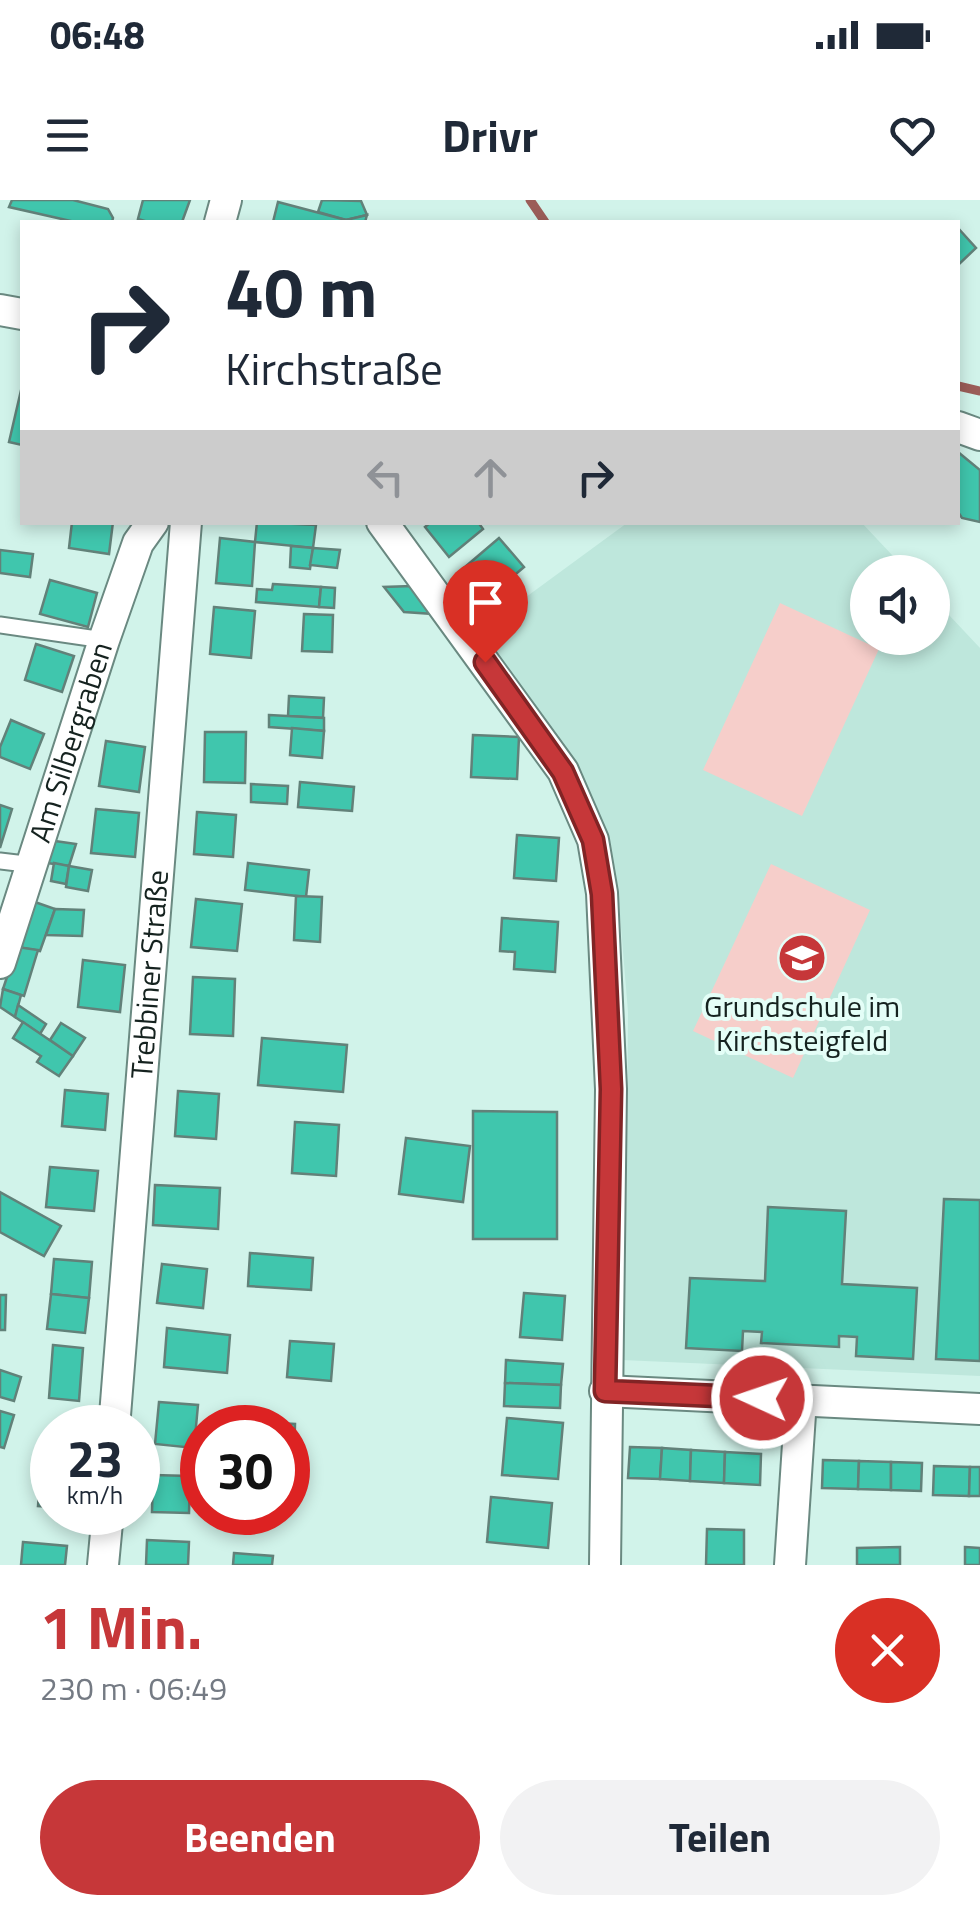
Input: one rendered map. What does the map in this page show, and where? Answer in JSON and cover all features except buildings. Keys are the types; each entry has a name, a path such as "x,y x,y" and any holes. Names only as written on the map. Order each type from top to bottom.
{"street":[{"name":"Am Silbergraben","path":"2,953 34,866 104,640 138,544 151,525"},
{"name":"Trebbiner Straße","path":"116,1405 186,525"},
{"path":"384,525 563,772 593,840 602,894 611,1089 605,1565"},
{"path":"605,1391 980,1409"},
{"path":"790,1565 801,1400"},
{"path":"103,1565 106,1535"}],"lane":[{"path":"0,625 104,640"},
{"path":"0,861 34,866"}],"shaded area":[{"name":"Grundschule im Kirchsteigfeld","path":"624,525 864,525 892,555 850,555 850,655 950,655 950,616 980,648 980,1376 622,1360 628,1012 619,903 603,832 567,749 481,630"},
{"path":"780,603 850,636 850,655 876,655 802,816 703,770"},
{"path":"771,864 870,910 793,1078 693,1031"}],"waterway":[{"path":"530,200 544,220"},
{"path":"960,386 980,391"}],"place":[{"name":"Grundschule im Kirchsteigfeld","path":"802,958"}],"route":[{"path":"485,662 563,772 593,840 602,894 611,1089 605,1391 762,1398"}]}
